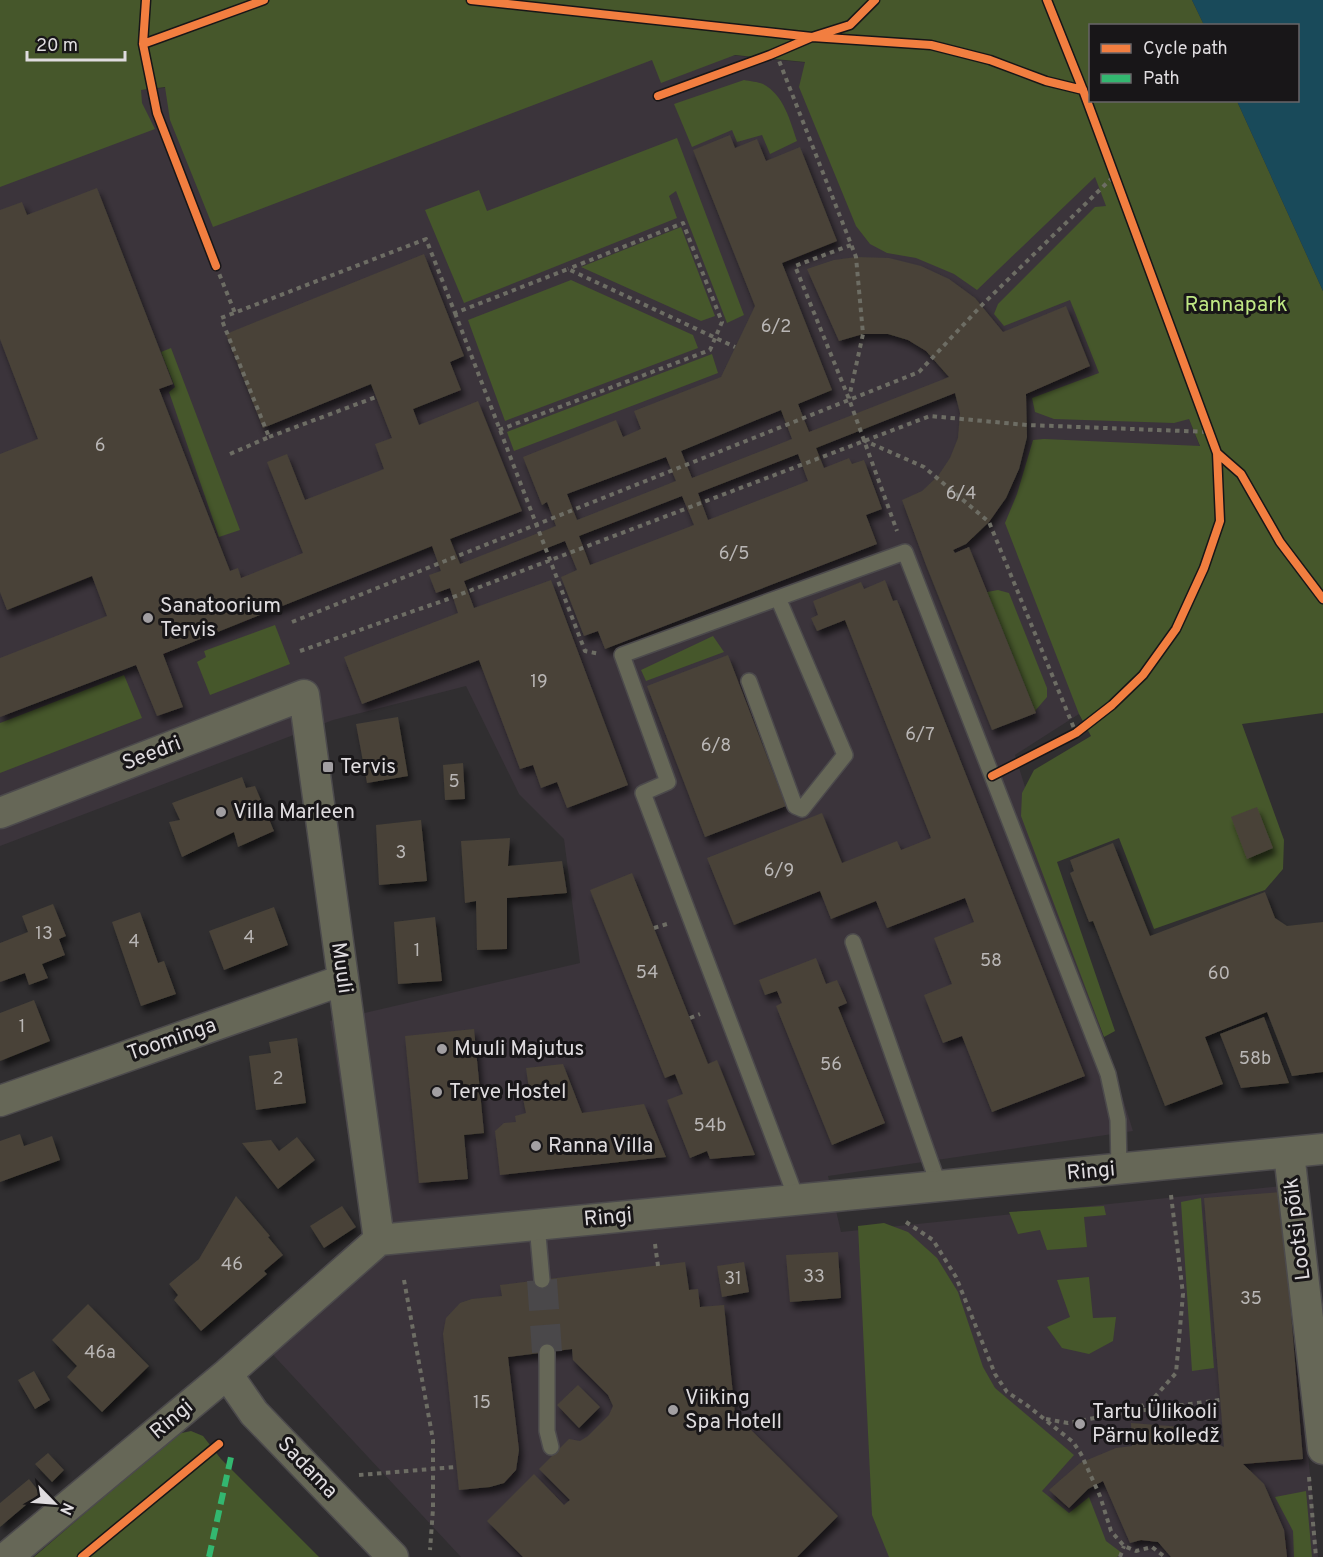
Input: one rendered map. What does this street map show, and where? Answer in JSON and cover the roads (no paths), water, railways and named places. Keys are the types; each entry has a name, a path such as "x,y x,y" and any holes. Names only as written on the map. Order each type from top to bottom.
{"street":[{"name":"Seedri","path":"0,813 304,695"},
{"name":"Muuli","path":"304,695 379,1240"},
{"name":"Toominga","path":"0,1101 343,980"},
{"name":"Ringi","path":"7,1557 227,1374 379,1240 1323,1149"},
{"name":"Lootsi põik","path":"1289,1153 1323,1449"},
{"name":"Sadama","path":"227,1374 254,1413 393,1557"}],"lane":[{"path":"796,1200 643,793 668,782 622,655 905,552 1108,1074 1118,1120 1119,1169"},
{"path":"749,681 795,806 802,809 845,755 778,598"},
{"path":"853,942 939,1186"},
{"path":"537,1225 542,1280"},
{"path":"547,1352 547,1431 551,1448"}],"water":[{"path":"1192,0 1323,0 1323,291 1237,102 1299,102 1299,24 1204,24"}],"tunnel":[{"path":"542,1280 547,1352"}],"place":[{"name":"Sanatoorium Tervis","path":"148,618"},
{"name":"Tervis","path":"328,767"},
{"name":"Villa Marleen","path":"221,812"},
{"name":"Muuli Majutus","path":"442,1049"},
{"name":"Terve Hostel","path":"437,1092"},
{"name":"Ranna Villa","path":"536,1146"},
{"name":"Viiking Spa Hotell","path":"673,1410"},
{"name":"Tartu Ülikooli Pärnu kolledž","path":"1080,1424"}],"park label":[{"name":"Rannapark","path":"1236,305"}]}
